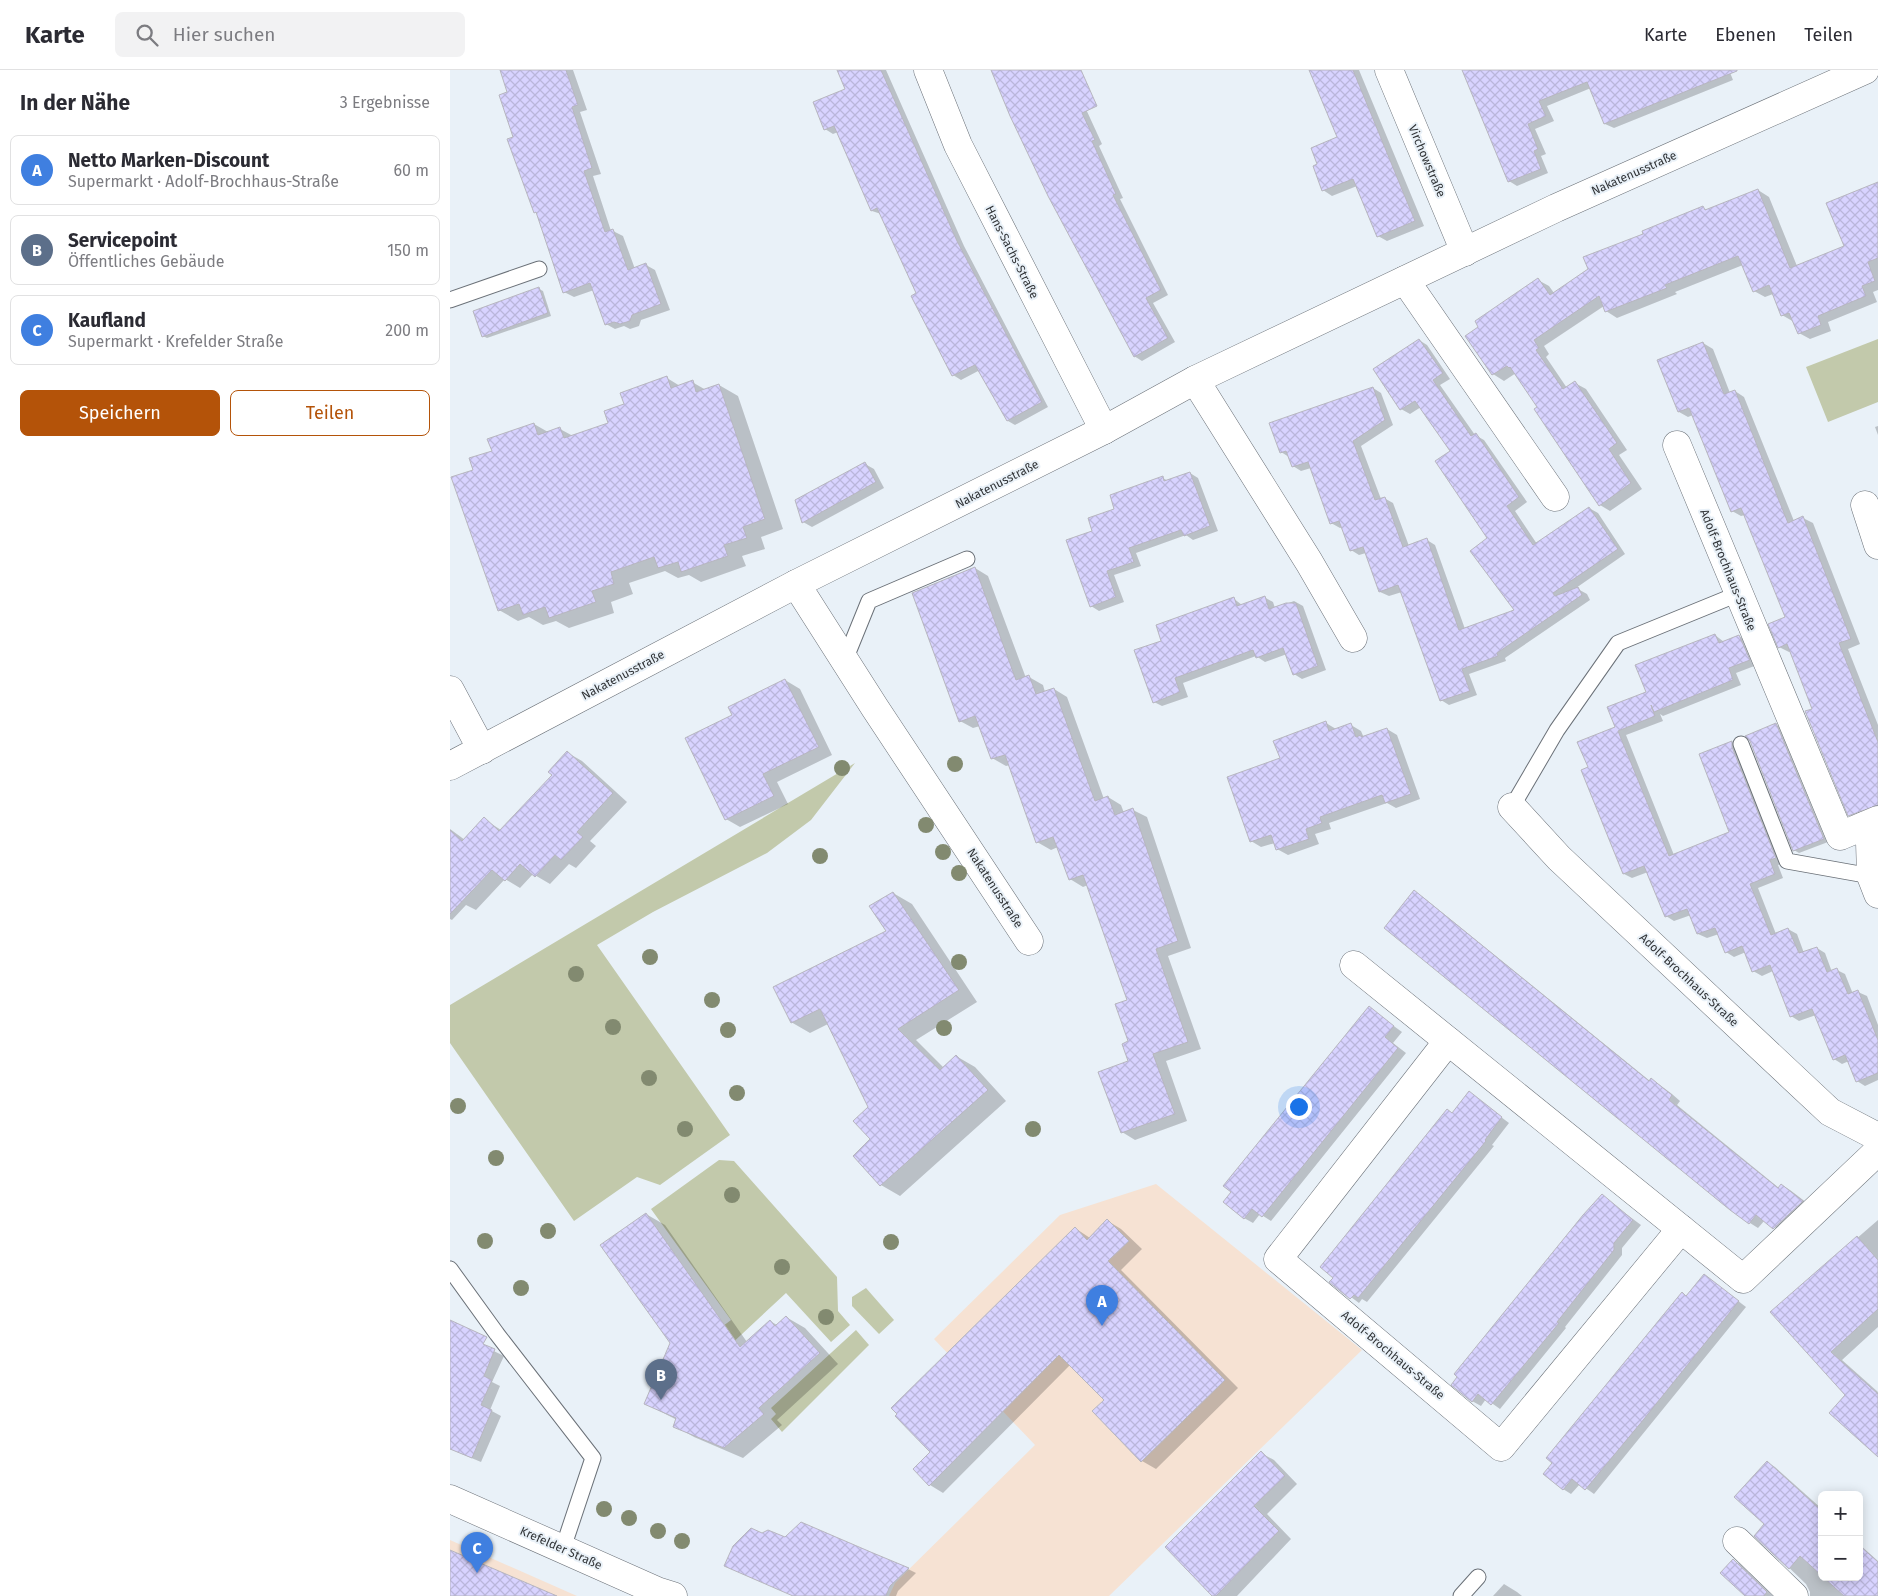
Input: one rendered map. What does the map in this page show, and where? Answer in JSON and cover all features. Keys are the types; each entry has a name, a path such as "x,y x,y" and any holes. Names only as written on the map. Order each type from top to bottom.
{"street":[{"name":"Hans-Sachs-Straße","path":"928,70 958,146 1104,430"},
{"name":"Virchowstraße","path":"1389,70 1466,252"},
{"name":"Nakatenusstraße","path":"450,766 796,584 1104,430 1195,380 1565,204 1865,70"},
{"path":"1405,280 1554,497"},
{"path":"1195,380 1309,562 1352,638"},
{"name":"Adolf-Brochhaus-Straße","path":"1677,445 1840,836 1871,823 1870,842 1874,885"},
{"path":"1865,505 1878,545"},
{"name":"Nakatenusstraße","path":"796,584 1029,941"},
{"path":"450,690 482,750"},
{"name":"Adolf-Brochhaus-Straße","path":"1512,807 1559,858 1830,1112 1878,1137"},
{"path":"1354,966 1743,1279 1878,1151"},
{"name":"Adolf-Brochhaus-Straße","path":"1448,1041 1278,1259 1502,1447 1681,1229"},
{"name":"Krefelder Straße","path":"450,1500 563,1548 657,1591 673,1596"},
{"path":"1736,1541 1794,1596"}],"lane":[{"path":"450,300 539,269"},
{"path":"844,660 868,601 967,559"},
{"path":"1512,807 1557,730 1618,643 1738,594"},
{"path":"1741,744 1787,861 1874,885"},
{"path":"450,1269 593,1458 563,1548"},
{"path":"1461,1596 1478,1577"}],"shaded area":[{"path":"1156,1184 1362,1350 1109,1596 889,1596 895,1583 1035,1445 934,1339 1060,1215"},
{"path":"450,1540 577,1596 450,1596"}],"green space":[{"path":"1878,339 1878,402 1828,422 1806,367"},
{"path":"855,763 811,820 767,853 653,912 597,945 730,1135 660,1185 637,1177 574,1221 450,1043 450,1005"},
{"path":"719,1160 734,1161 837,1277 838,1311 850,1325 831,1342 786,1293 727,1348 715,1332 731,1320 651,1209"},
{"path":"866,1288 894,1320 879,1334 852,1306 852,1297"},
{"path":"856,1330 869,1345 782,1432 771,1419 776,1414 771,1408"}],"building":[{"path":"500,70 566,70 578,105 572,107 592,168 584,171 605,232 613,229 628,270 646,263 661,304 632,315 630,321 620,324 614,322 605,325 590,283 563,293 536,212 534,213 507,139 513,137 499,95 507,92"},
{"path":"837,70 881,70 957,241 1042,402 1007,421 975,365 952,376 911,296 916,293 877,208 871,211 834,126 824,130 813,102 845,89"},
{"path":"991,70 1081,70 1097,106 1082,113 1095,140 1092,141 1116,194 1113,195 1161,290 1146,298 1168,338 1134,357 1048,196 1010,116"},
{"path":"1309,70 1353,70 1415,221 1377,237 1353,179 1322,191 1313,166 1317,164 1311,148 1337,137"},
{"path":"1462,70 1737,71 1604,124 1587,82 1539,101 1546,116 1528,124 1538,149 1534,151 1541,169 1508,182"},
{"path":"1878,182 1878,258 1868,262 1875,281 1862,286 1866,296 1818,316 1821,325 1798,334 1789,313 1781,316 1769,285 1753,292 1738,256 1665,285 1667,288 1605,312 1599,296 1534,340 1539,348 1536,350 1563,389 1575,381 1617,443 1609,449 1631,483 1599,506 1534,409 1537,407 1510,367 1507,366 1492,375 1465,336 1478,327 1475,321 1538,278 1550,295 1588,269 1583,257 1643,234 1642,231 1703,206 1705,210 1758,189 1790,268 1844,246 1826,203"},
{"path":"539,287 548,313 482,337 473,311"},
{"path":"1419,339 1443,373 1433,380 1471,436 1476,433 1519,497 1507,506 1533,545 1589,507 1618,549 1553,593 1555,596 1578,587 1582,595 1497,653 1498,656 1462,669 1470,691 1440,701 1398,585 1379,592 1363,547 1350,551 1339,521 1330,524 1308,462 1292,467 1286,451 1280,453 1269,423 1373,387 1385,420 1353,441 1375,500 1385,497 1403,547 1427,538 1459,630 1514,610 1470,551 1487,538 1435,461 1450,451 1415,401 1400,410 1373,369"},
{"path":"1703,342 1724,394 1735,390 1788,523 1803,516 1851,639 1839,643 1878,742 1878,805 1848,816 1805,711 1812,709 1787,644 1778,648 1768,624 1785,617 1741,508 1731,512 1689,408 1678,412 1657,360"},
{"path":"667,376 671,388 693,380 696,392 719,384 765,519 743,527 747,538 724,545 728,556 681,572 678,562 658,568 654,557 611,572 614,584 592,591 596,602 549,618 545,607 523,615 519,604 498,611 451,477 473,470 469,458 492,451 487,439 534,423 538,435 560,427 564,438 608,423 604,411 624,404 620,393"},
{"path":"865,462 876,482 802,523 795,500"},
{"path":"1190,472 1210,526 1184,536 1181,530 1129,548 1134,562 1107,571 1116,597 1090,607 1066,540 1092,531 1088,518 1114,509 1110,495 1163,476 1164,481"},
{"path":"975,567 1016,680 1029,675 1036,694 1054,688 1095,801 1108,796 1115,815 1133,808 1178,941 1156,949 1188,1042 1153,1054 1175,1114 1121,1133 1098,1072 1128,1061 1122,1044 1128,1041 1115,1004 1127,1000 1083,875 1069,880 1053,837 1036,843 1005,755 991,759 975,716 959,722 912,593"},
{"path":"1265,596 1269,609 1286,603 1296,603 1318,666 1293,675 1283,648 1256,658 1253,650 1175,678 1180,692 1153,703 1134,650 1161,641 1156,625 1234,597 1237,606"},
{"path":"1715,634 1719,643 1739,635 1750,660 1729,668 1733,680 1654,712 1651,705 1655,716 1618,731 1669,856 1729,832 1699,754 1732,741 1732,747 1776,858 1770,860 1775,874 1750,884 1771,935 1788,928 1799,953 1817,947 1827,972 1837,968 1848,994 1858,990 1878,1040 1878,1073 1856,1082 1845,1055 1833,1060 1812,1009 1790,1017 1770,965 1752,972 1742,946 1725,953 1715,928 1697,934 1687,909 1665,917 1644,866 1623,874 1581,770 1588,767 1577,742 1615,727 1607,707 1646,692 1635,665"},
{"path":"785,679 819,747 763,774 774,796 725,820 685,738 732,715 728,707"},
{"path":"1326,721 1329,731 1351,723 1356,737 1387,728 1411,794 1385,803 1382,795 1320,817 1322,823 1306,829 1309,839 1276,850 1271,835 1250,842 1227,777 1280,758 1273,741"},
{"path":"1776,723 1824,839 1793,851 1750,741 1745,736"},
{"path":"567,751 613,793 577,832 583,837 561,860 555,855 535,877 520,864 505,881 492,870 450,914 450,830 462,841 484,817 499,831 552,775 548,772"},
{"path":"1414,890 1649,1081 1651,1078 1672,1095 1669,1100 1778,1188 1781,1184 1803,1201 1773,1229 1756,1215 1749,1224 1730,1210 1384,928"},
{"path":"893,892 959,990 898,1029 940,1070 956,1055 988,1090 880,1186 853,1156 870,1139 853,1121 868,1107 820,1009 791,1023 773,987 886,931 869,906"},
{"path":"1369,1006 1394,1026 1385,1037 1398,1048 1262,1217 1252,1209 1244,1219 1223,1202 1231,1192 1223,1186"},
{"path":"1469,1091 1502,1117 1486,1141 1358,1298 1354,1295 1350,1299 1329,1282 1333,1278 1320,1267 1447,1109 1452,1113"},
{"path":"1602,1194 1633,1220 1614,1243 1614,1250 1557,1322 1559,1323 1491,1405 1478,1394 1472,1402 1451,1385 1457,1377 1454,1374"},
{"path":"646,1213 740,1347 770,1320 775,1326 786,1316 820,1353 759,1408 764,1414 724,1448 673,1427 676,1418 644,1404 670,1343 600,1245"},
{"path":"1107,1219 1129,1241 1108,1261 1225,1380 1141,1462 1092,1411 1104,1400 1059,1355 929,1486 913,1469 930,1452 895,1416 897,1414 891,1408 1075,1227 1087,1240"},
{"path":"1857,1236 1878,1260 1878,1309 1831,1352 1878,1394 1878,1457 1829,1413 1845,1395 1770,1312"},
{"path":"1704,1274 1739,1301 1585,1490 1572,1479 1563,1490 1543,1474 1552,1463 1546,1458 1682,1292 1686,1296"},
{"path":"450,1320 487,1337 483,1344 495,1349 484,1376 492,1380 481,1405 492,1410 472,1458 450,1449"},
{"path":"1261,1451 1285,1476 1254,1506 1279,1531 1216,1596 1212,1596 1165,1547"},
{"path":"1767,1461 1818,1507 1818,1572 1800,1556 1789,1569 1754,1536 1764,1524 1734,1497"},
{"path":"801,1522 909,1568 890,1586 886,1596 793,1596 724,1566 733,1546 751,1528 762,1533 768,1530 785,1537"},
{"path":"1863,1549 1878,1562 1878,1596 1844,1596 1827,1581 1863,1581"},
{"path":"450,1550 557,1596 450,1596"},
{"path":"1733,1559 1767,1592 1764,1596 1745,1596 1720,1573"}],"place":[{"name":"Netto Marken-Discount","path":"1102,1326"},
{"name":"Servicepoint","path":"661,1400"},
{"name":"Kaufland","path":"477,1573"}]}
